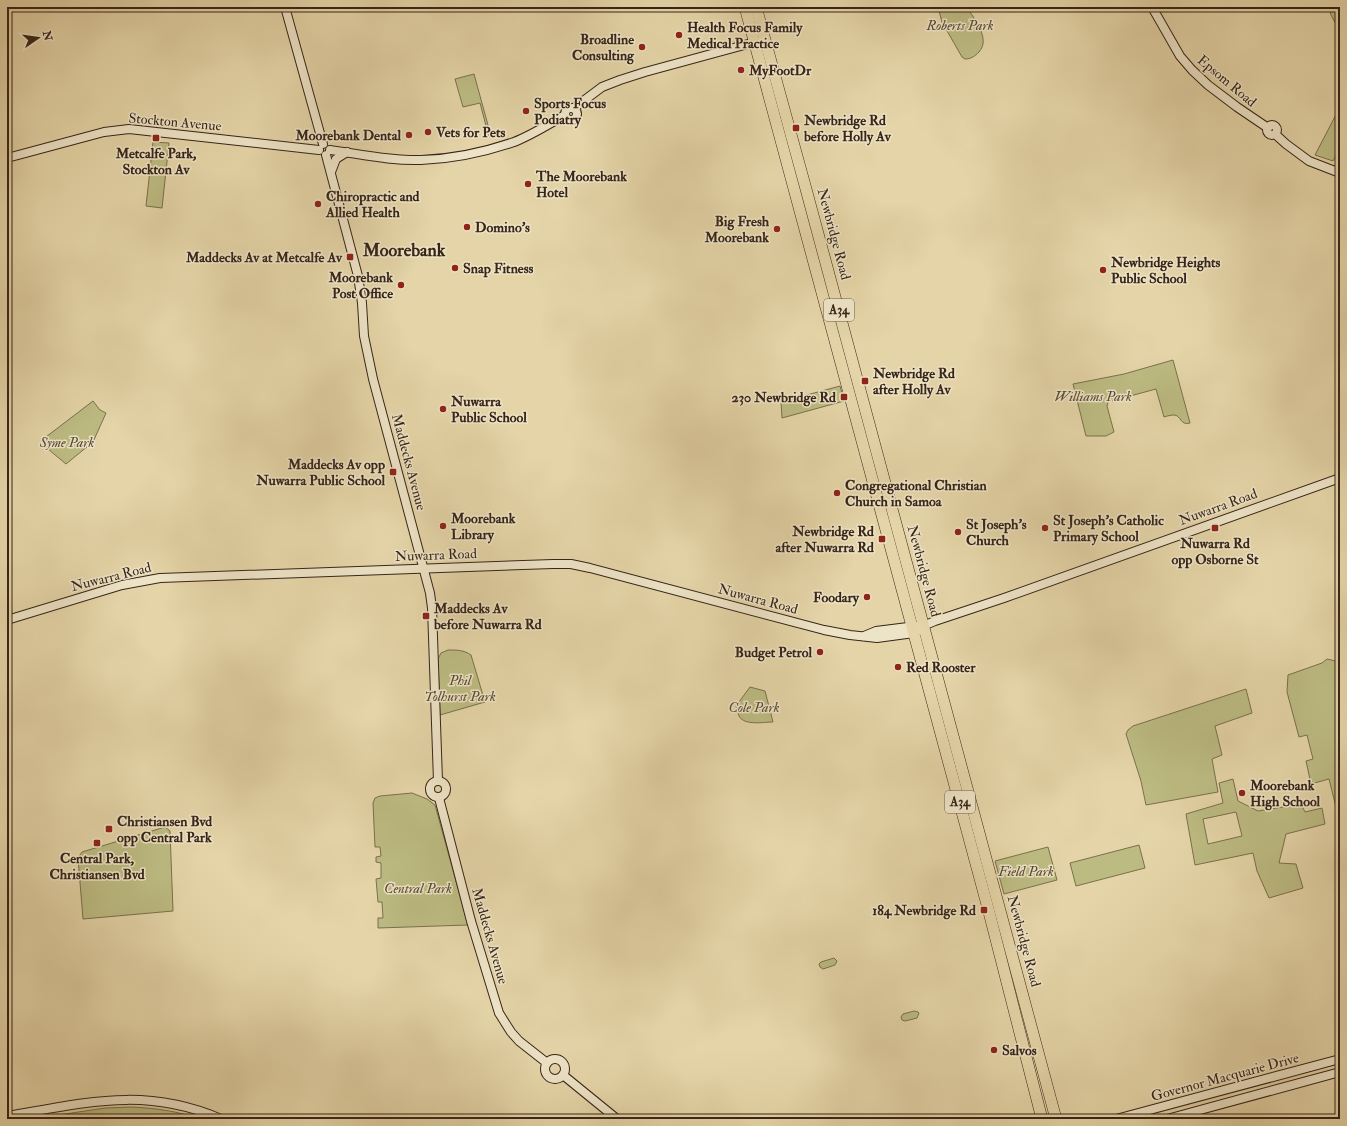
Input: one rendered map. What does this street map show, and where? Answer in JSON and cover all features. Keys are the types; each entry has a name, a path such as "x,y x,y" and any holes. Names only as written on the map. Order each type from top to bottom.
{"highway":[{"name":"Newbridge Road","path":"745,7 760,41 806,188 1042,1119"},
{"name":"Newbridge Road","path":"756,7 760,41"},
{"name":"Newbridge Road","path":"917,628 1056,1119"}],"street":[{"path":"285,7 321,147 321,154 328,152 347,152 421,160 457,156 493,148 514,142 565,115 569,119 574,118 577,113 574,108 602,87 645,72 760,41"},
{"name":"Epsom Road","path":"1152,7 1180,56 1208,85 1231,103 1268,128 1271,125 1276,127 1277,131 1275,134 1286,144 1309,160 1340,173"},
{"name":"Stockton Avenue","path":"7,158 104,132 129,129 321,147"},
{"name":"Maddecks Avenue","path":"328,152 331,172 358,276 362,303 364,336 372,372 430,593 432,608 438,781"},
{"path":"331,172 336,159 347,152"},
{"name":"Nuwarra Road","path":"7,620 122,585 160,578 571,564 824,630 864,636 876,631 917,628 1340,478"},
{"path":"438,781 443,782 447,789 446,794 439,798 432,795 430,790 432,783 438,781"},
{"name":"Maddecks Avenue","path":"439,798 471,921 499,1013 515,1036 547,1063"},
{"path":"552,1059 558,1059 564,1066 563,1075 554,1080 548,1077 545,1072 545,1066 552,1059"},
{"name":"Governor Macquarie Drive","path":"1116,1119 1340,1059"},
{"name":"Governor Macquarie Drive","path":"1167,1119 1340,1072"},
{"path":"563,1075 617,1119"},
{"path":"7,1116 93,1102 132,1099 180,1105 197,1109 221,1119"}],"green space":[{"name":"Roberts Park","path":"938,7 967,7 977,23 982,35 982,47 976,55 967,59 962,57 942,22"},
{"path":"1329,7 1340,7 1340,32 1331,15"},
{"path":"474,74 491,136 489,137 480,103 463,107 455,79"},
{"path":"1340,107 1340,147 1333,161 1315,155"},
{"path":"153,142 169,143 162,208 146,206"},
{"name":"Williams Park","path":"1173,360 1190,423 1187,424 1182,422 1176,415 1164,417 1156,389 1108,402 1107,406 1114,432 1106,436 1086,436 1073,384 1124,374"},
{"path":"840,386 844,401 782,418 781,402"},
{"name":"Syme Park","path":"93,401 100,410 106,413 93,442 66,464 48,449 42,440"},
{"name":"Phil Tolhurst Park","path":"448,650 463,651 471,655 485,702 440,715 438,659 441,653"},
{"path":"1327,659 1340,662 1340,810 1337,811 1329,779 1311,784 1306,761 1313,759 1307,735 1299,737 1287,692 1288,675 1322,663"},
{"name":"Cole Park","path":"750,687 765,691 773,722 750,722 745,721 739,716 736,706"},
{"path":"1246,689 1252,713 1215,726 1222,755 1212,759 1218,792 1146,805 1141,781 1126,734 1128,730 1133,726"},
{"path":"1233,779 1238,801 1258,811 1301,804 1305,812 1322,808 1325,824 1286,834 1279,863 1296,864 1303,888 1269,898 1257,871 1253,853 1195,865 1186,814 1223,803 1219,783","holes":["1236,812 1242,836 1208,844 1203,819"]},
{"name":"Central Park","path":"412,793 427,799 435,805 468,925 378,928 378,918 383,918 382,902 378,902 376,879 381,878 381,863 376,862 376,857 381,856 380,847 375,847 373,803 375,798 380,796"},
{"path":"165,827 170,831 173,911 83,919 78,858 82,852"},
{"path":"1139,845 1145,868 1076,886 1070,863"},
{"name":"Field Park","path":"1048,847 1057,880 1004,894 995,861"},
{"path":"834,958 837,961 835,965 823,969 820,967 819,964 821,962"},
{"path":"914,1011 919,1013 917,1018 905,1021 902,1020 901,1017 903,1014"},
{"path":"131,1107 166,1110 200,1119 32,1119 105,1108"}],"place":[{"name":"Health Focus Family Medical Practice","path":"679,35"},
{"name":"Broadline Consulting","path":"642,47"},
{"name":"MyFootDr","path":"741,70"},
{"name":"Sports Focus Podiatry","path":"526,111"},
{"name":"Newbridge Rd before Holly Av","path":"796,128"},
{"name":"Vets for Pets","path":"428,132"},
{"name":"Moorebank Dental","path":"409,135"},
{"name":"Metcalfe Park, Stockton Av","path":"156,138"},
{"name":"The Moorebank Hotel","path":"528,184"},
{"name":"Chiropractic and Allied Health","path":"318,204"},
{"name":"Domino's","path":"467,227"},
{"name":"Big Fresh Moorebank","path":"777,229"},
{"name":"Maddecks Av at Metcalfe Av","path":"350,257"},
{"name":"Snap Fitness","path":"455,268"},
{"name":"Newbridge Heights Public School","path":"1103,270"},
{"name":"Moorebank Post Office","path":"401,285"},
{"name":"Newbridge Rd after Holly Av","path":"865,381"},
{"name":"230 Newbridge Rd","path":"844,397"},
{"name":"Nuwarra Public School","path":"443,409"},
{"name":"Maddecks Av opp Nuwarra Public School","path":"393,472"},
{"name":"Congregational Christian Church in Samoa","path":"837,493"},
{"name":"Moorebank Library","path":"443,526"},
{"name":"St Joseph's Catholic Primary School","path":"1045,528"},
{"name":"Nuwarra Rd opp Osborne St","path":"1215,528"},
{"name":"St Joseph's Church","path":"958,532"},
{"name":"Newbridge Rd after Nuwarra Rd","path":"882,539"},
{"name":"Foodary","path":"867,597"},
{"name":"Maddecks Av before Nuwarra Rd","path":"426,616"},
{"name":"Budget Petrol","path":"820,652"},
{"name":"Red Rooster","path":"898,667"},
{"name":"Moorebank High School","path":"1242,793"},
{"name":"Christiansen Bvd opp Central Park","path":"109,829"},
{"name":"Central Park, Christiansen Bvd","path":"97,843"},
{"name":"184 Newbridge Rd","path":"984,910"},
{"name":"Salvos","path":"994,1050"}],"district":[{"name":"Moorebank","path":"404,250"}]}
